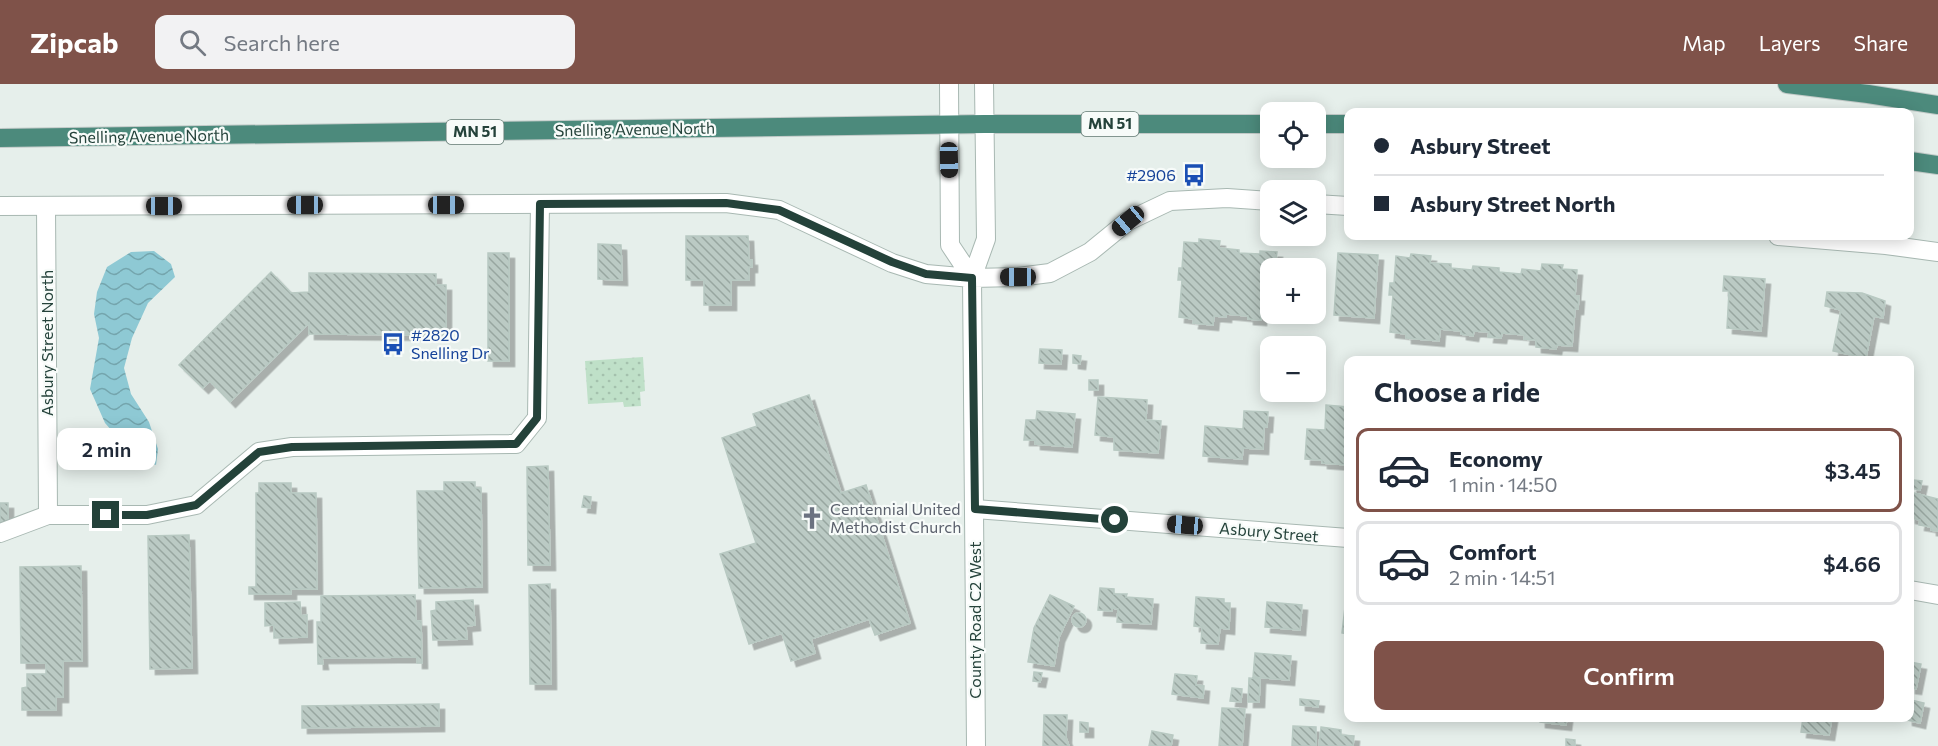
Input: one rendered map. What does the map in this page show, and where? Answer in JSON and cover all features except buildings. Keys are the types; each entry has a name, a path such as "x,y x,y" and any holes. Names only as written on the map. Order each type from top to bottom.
{"highway":[{"path":"1787,84 1938,105"},
{"name":"Snelling Avenue North","path":"0,138 984,124 1260,124"},
{"path":"1326,124 1344,124"},
{"path":"1914,162 1938,165"}],"street":[{"path":"949,84 950,244 972,278"},
{"name":"County Road C2 West","path":"976,746 972,278 986,239 984,84"},
{"path":"0,206 726,203 779,210 892,262 926,274 972,278 1018,277 1050,273 1090,252 1128,221 1170,201 1227,198 1260,200"},
{"path":"0,533 48,515 147,515 196,505 259,452 292,447 516,444 537,418 540,204"},
{"path":"1326,205 1344,206"},
{"name":"Asbury Street North","path":"46,206 48,515"},
{"path":"1832,240 1886,244 1938,252"},
{"name":"Asbury Street","path":"975,509 1344,538"},
{"path":"1914,591 1938,595"}],"green space":[{"path":"643,357 645,391 640,392 641,406 624,407 623,402 588,404 585,361"}],"water":[{"path":"154,251 171,264 175,277 148,303 132,338 124,368 131,394 149,422 158,449 156,465 133,455 105,423 90,389 99,338 94,314 97,292 107,267 131,252"}],"place":[{"name":"#2906","path":"1194,175"},
{"name":"#2820 Snelling Dr","path":"393,344"},
{"name":"Centennial United Methodist Church","path":"812,518"}],"route":[{"path":"106,515 147,515 196,505 259,452 292,447 516,444 537,418 540,204 726,203 779,210 892,262 926,274 972,278 975,509 1115,520"}]}
